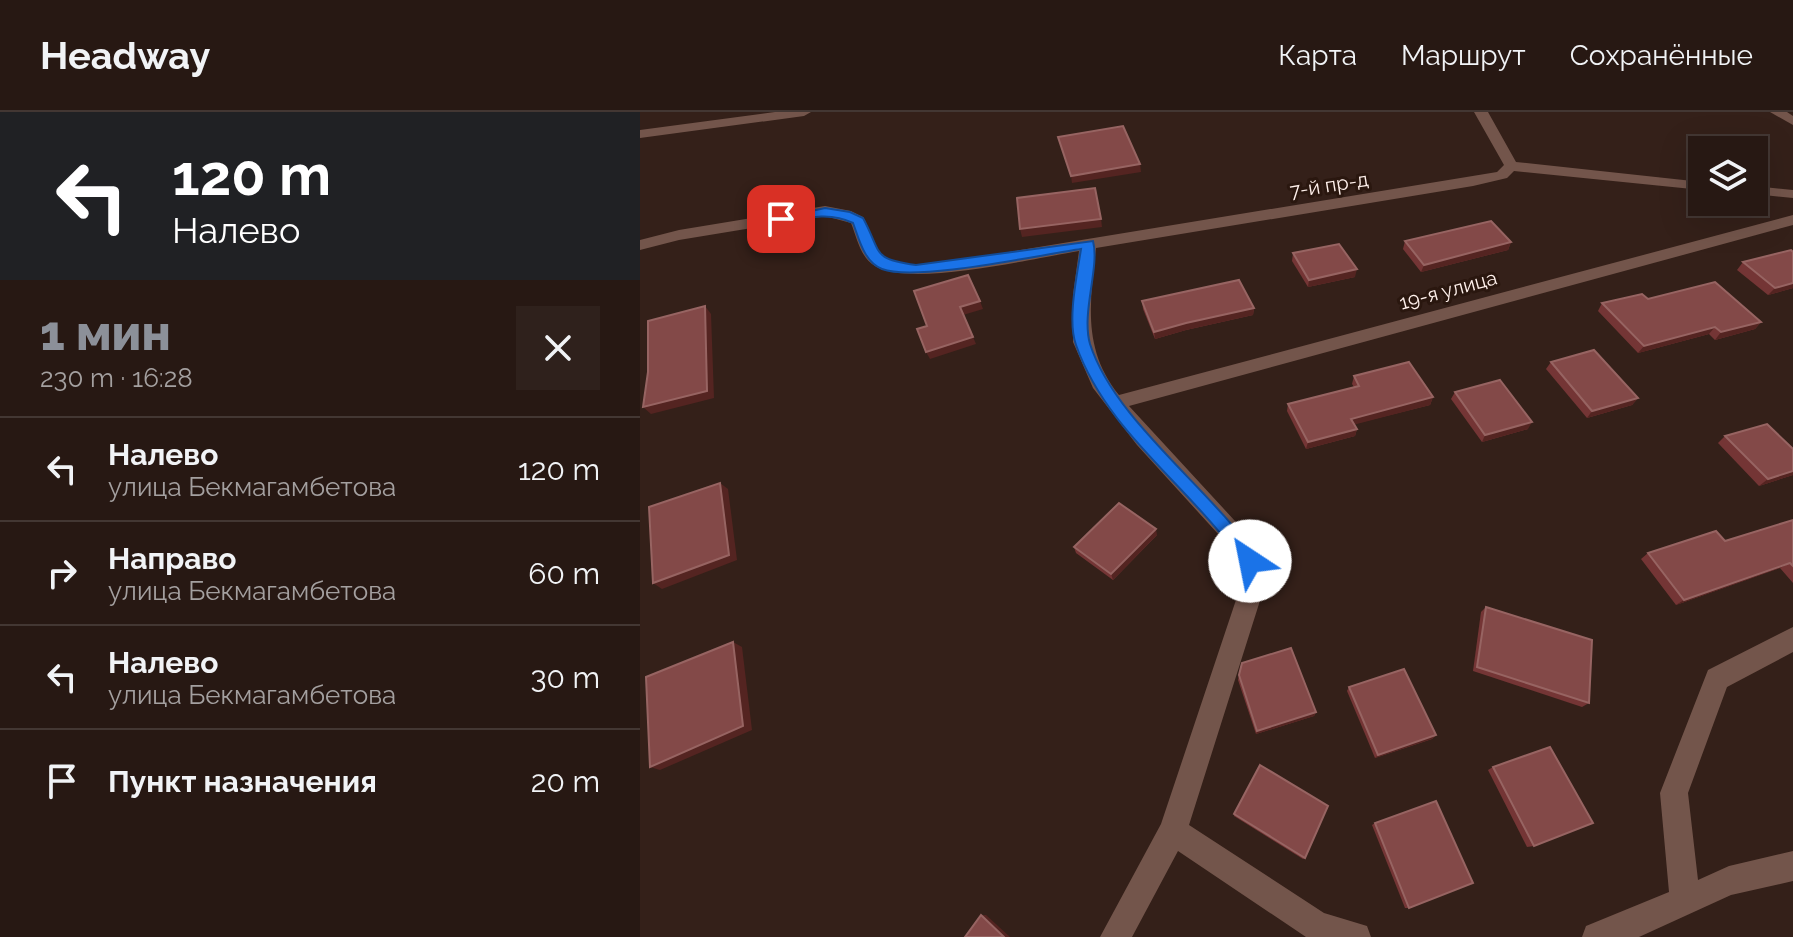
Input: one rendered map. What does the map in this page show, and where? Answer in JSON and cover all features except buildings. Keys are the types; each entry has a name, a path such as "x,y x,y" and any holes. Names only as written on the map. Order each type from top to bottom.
{"street":[{"path":"640,134 804,112"},
{"path":"1481,112 1511,166 1688,185"},
{"path":"1777,112 1793,121"},
{"name":"7-й пр-д","path":"640,245 679,235 825,211 846,214 858,220 872,254 885,265 916,269 1473,182 1502,175 1511,166"},
{"path":"1768,191 1793,194"},
{"name":"19-я улица","path":"1115,403 1793,220"},
{"path":"1088,244 1082,295 1082,342 1103,388 1144,439 1227,528 1250,561 1252,588 1173,831 1115,937"},
{"path":"1685,901 1674,793 1717,679 1793,639"},
{"path":"1173,831 1317,926 1356,937"},
{"path":"1598,937 1729,881 1793,866"}],"route":[{"path":"781,219 825,211 846,214 858,220 872,254 885,265 916,269 1088,244 1082,295 1082,342 1103,388 1144,439 1227,528 1250,561"}]}
